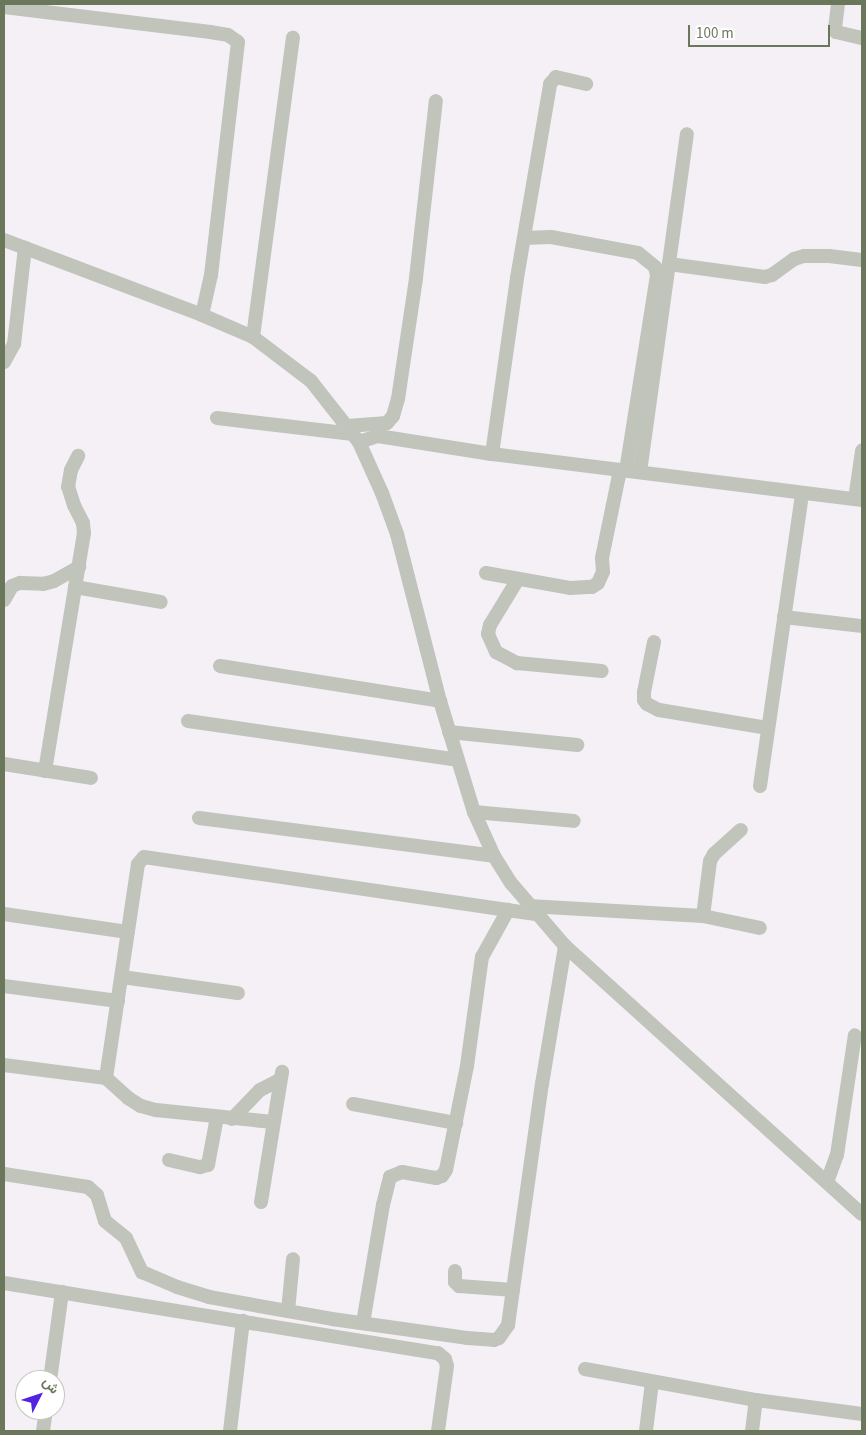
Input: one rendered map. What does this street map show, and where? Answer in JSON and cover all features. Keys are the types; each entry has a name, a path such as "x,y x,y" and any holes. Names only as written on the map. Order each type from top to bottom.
{"street":[{"path":"838,4 836,32 862,38"},
{"path":"4,6 210,32 228,35 238,42 211,275 202,315"},
{"path":"253,337 293,38"},
{"path":"492,454 524,238 550,84 556,77 586,84"},
{"path":"353,434 387,423 393,416 398,399 416,278 436,100"},
{"path":"640,472 687,134"},
{"path":"486,574 570,588 592,587 598,583 603,572 602,558 623,470 656,285 655,267 638,253 551,237 524,238"},
{"path":"4,240 202,315 253,337 311,381 353,434 382,492 397,534 440,701 474,812 494,856 511,883 532,910 565,946 860,1210"},
{"path":"4,362 14,344 25,248"},
{"path":"669,264 765,277 772,275 794,259 804,256 829,256 862,260"},
{"path":"217,418 378,436 492,454 859,500 862,451"},
{"path":"45,771 84,533 84,523 74,505 68,487 71,470 78,456"},
{"path":"760,786 802,494"},
{"path":"4,600 12,586 20,582 44,584 54,581 79,567"},
{"path":"518,579 490,625 488,634 496,652 516,663 602,671"},
{"path":"75,587 161,602"},
{"path":"784,617 862,626"},
{"path":"654,642 644,692 644,700 647,704 659,710 768,728"},
{"path":"220,666 440,701"},
{"path":"188,721 457,760"},
{"path":"449,732 576,745"},
{"path":"4,764 91,778"},
{"path":"474,812 574,821"},
{"path":"199,818 494,856"},
{"path":"703,916 710,861 714,854 741,830"},
{"path":"106,1078 138,864 144,857 508,910 703,916 760,928"},
{"path":"363,1324 384,1199 390,1177 402,1172 436,1178 442,1176 446,1170 467,1066 482,957 508,910"},
{"path":"4,914 128,932"},
{"path":"4,1174 88,1187 97,1195 105,1221 126,1238 138,1268 147,1275 209,1297 363,1324 494,1340 506,1330 565,946"},
{"path":"122,977 238,992"},
{"path":"4,986 118,1002"},
{"path":"827,1182 837,1155 855,1035"},
{"path":"4,1065 106,1078 128,1098 141,1106 156,1110 272,1122"},
{"path":"232,1119 260,1090 281,1076 272,1122 261,1202"},
{"path":"353,1104 456,1123"},
{"path":"169,1160 200,1167 208,1165 217,1117"},
{"path":"288,1311 292,1259"},
{"path":"455,1271 455,1282 459,1286 513,1290"},
{"path":"4,1282 438,1353 445,1359 447,1366 438,1431"},
{"path":"51,1370 62,1292"},
{"path":"230,1431 243,1321"},
{"path":"585,1369 756,1400 862,1414"},
{"path":"646,1431 652,1382"},
{"path":"752,1431 756,1400"}]}
